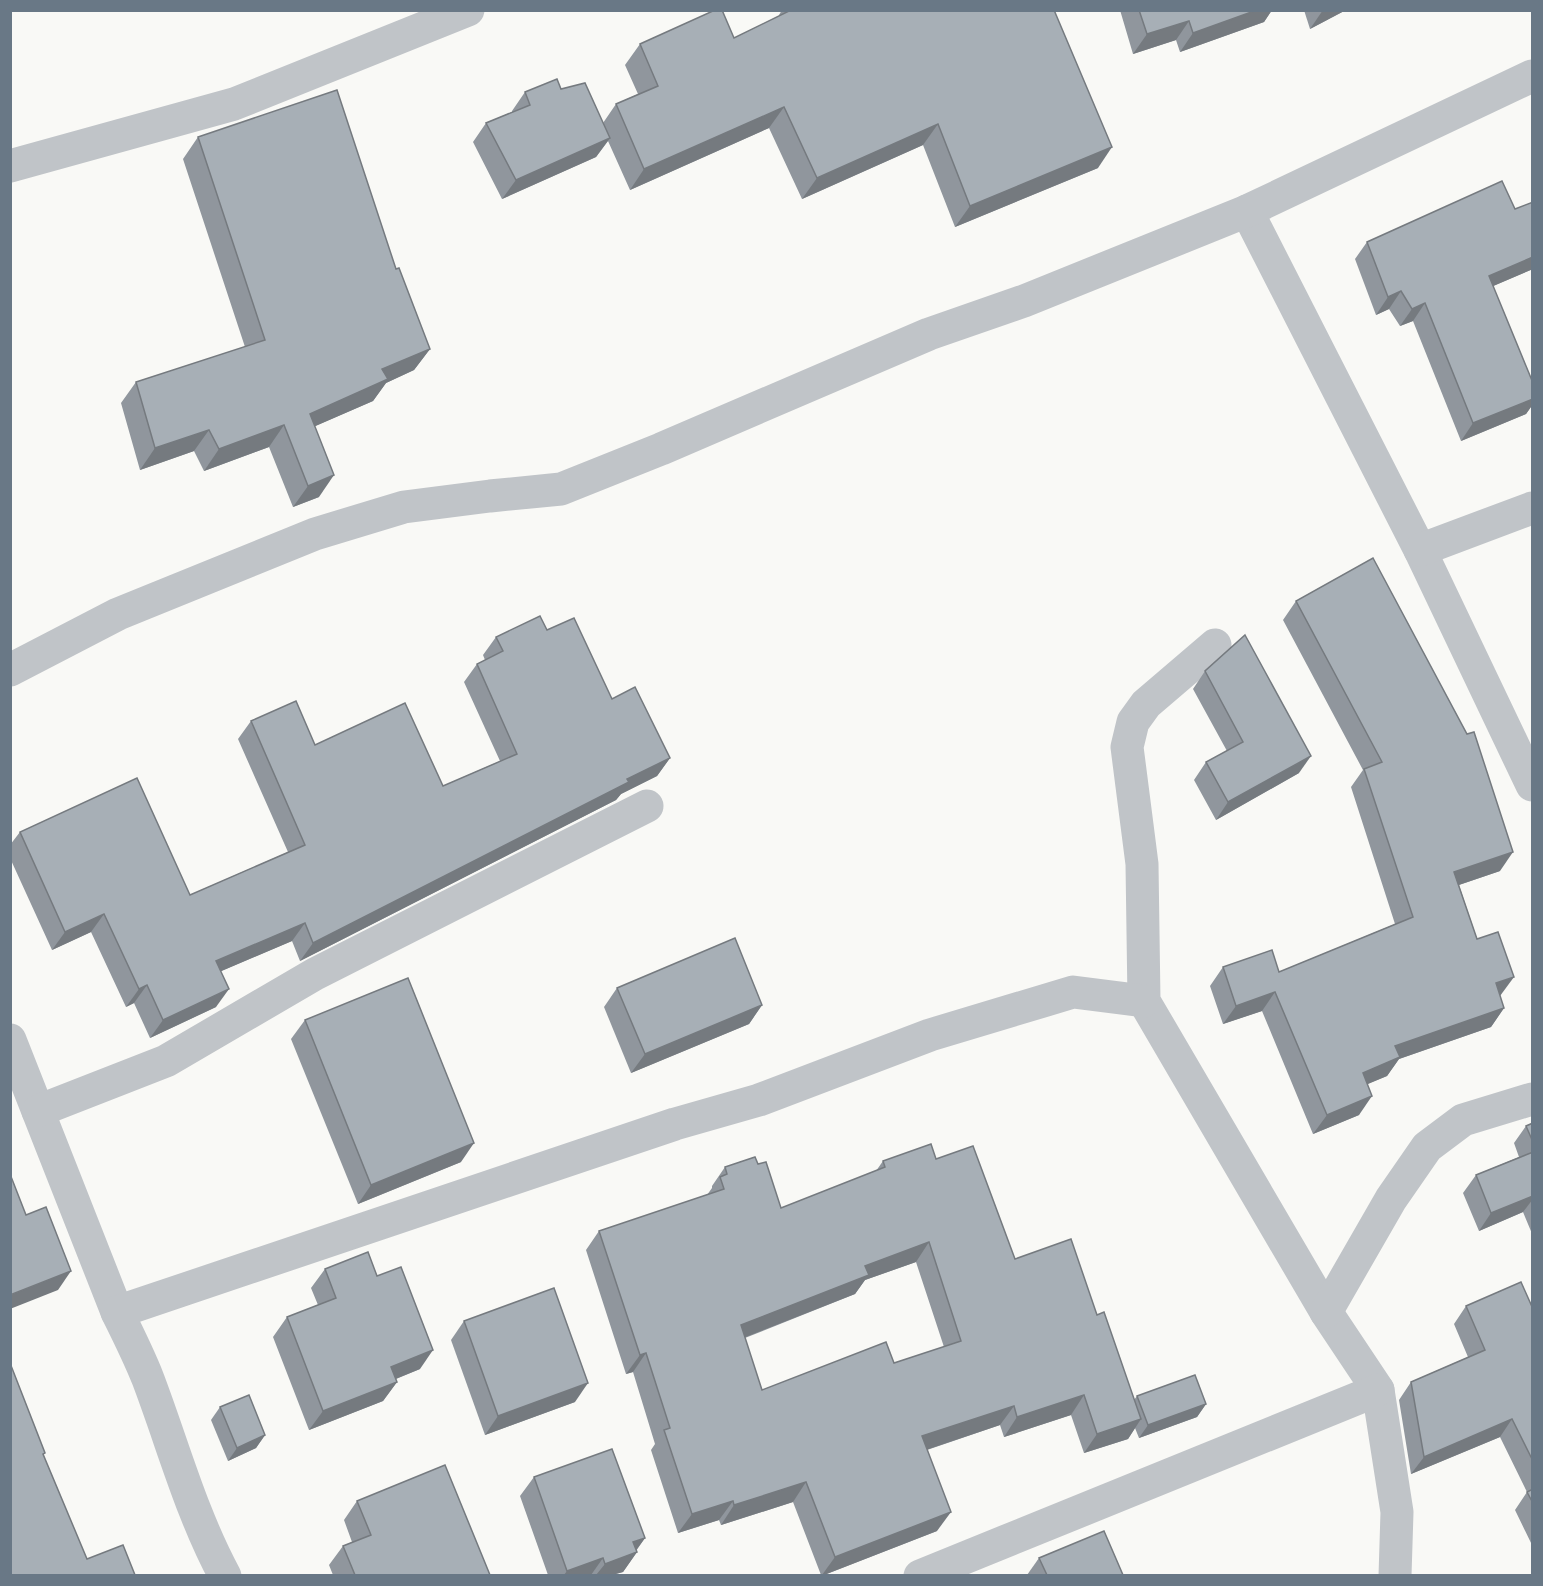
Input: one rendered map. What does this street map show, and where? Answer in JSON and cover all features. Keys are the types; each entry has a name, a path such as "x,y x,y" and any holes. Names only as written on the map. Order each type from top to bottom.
{"street":[{"path":"10,166 234,104 468,10"},
{"path":"10,670 118,614 315,534 404,507 490,495 561,489 661,449 929,334 1024,301 1247,211 1533,76"},
{"path":"1247,211 1420,550 1533,785"},
{"path":"1420,550 1533,508"},
{"path":"1215,645 1146,704 1133,722 1127,747 1142,864 1144,1001 1326,1312 1378,1390 1396,1512 1395,1575"},
{"path":"38,1111 166,1061 315,974 647,806"},
{"path":"117,1312 675,1124 759,1100 930,1035 1073,992 1144,1001"},
{"path":"10,1040 117,1312 147,1377 179,1472 210,1548 225,1575"},
{"path":"1326,1312 1391,1199 1427,1148 1463,1120 1533,1099"},
{"path":"920,1575 1378,1390"}],"building":[{"path":"715,10 722,10 734,38 791,10 1054,10 1112,147 970,206 938,124 817,178 784,107 644,169 616,104 658,86 640,44"},
{"path":"1139,10 1257,10 1193,33 1189,21 1147,34"},
{"path":"557,79 561,89 585,83 610,138 516,180 486,123 530,105 525,92"},
{"path":"337,90 396,269 399,268 430,349 382,369 388,379 310,414 334,475 308,486 284,425 219,449 209,430 155,448 136,382 265,340 198,137"},
{"path":"1502,181 1515,209 1533,202 1533,257 1489,276 1533,383 1533,399 1473,423 1425,303 1412,309 1401,291 1388,297 1367,242"},
{"path":"1373,558 1467,734 1474,732 1513,852 1454,872 1477,939 1498,932 1514,977 1496,983 1504,1008 1395,1046 1400,1057 1363,1073 1372,1096 1327,1115 1275,992 1236,1006 1223,967 1272,950 1279,972 1413,917 1364,769 1382,762 1296,601"},
{"path":"540,616 547,630 574,618 612,699 635,687 670,758 627,779 629,782 313,943 305,923 216,961 229,989 163,1020 147,985 139,989 104,914 65,932 20,832 137,778 190,895 305,845 251,721 296,701 315,745 405,703 443,786 517,754 477,664 503,651 496,637"},
{"path":"1245,635 1311,756 1228,802 1206,762 1243,742 1205,671"},
{"path":"735,938 762,1005 645,1054 617,988"},
{"path":"408,978 474,1143 371,1185 305,1020"},
{"path":"1533,1123 1533,1142 1526,1126"},
{"path":"931,1144 936,1159 973,1146 1015,1259 1071,1239 1097,1315 1104,1312 1141,1419 1097,1434 1084,1395 1017,1417 1014,1406 922,1436 951,1512 835,1557 806,1482 734,1505 733,1501 692,1514 664,1430 670,1428 646,1353 640,1355 599,1231 724,1189 720,1177 727,1174 725,1167 755,1157 758,1164 766,1162 781,1208 885,1167 883,1161","holes":["929,1242 961,1341 894,1363 886,1342 762,1390 741,1325 869,1275 865,1266"]},
{"path":"1533,1152 1533,1196 1491,1213 1476,1175"},
{"path":"10,1174 26,1215 46,1207 71,1271 10,1295"},
{"path":"368,1252 377,1276 401,1267 433,1350 391,1367 397,1382 323,1411 287,1317 336,1298 325,1269"},
{"path":"1521,1282 1533,1309 1533,1461 1512,1419 1424,1457 1411,1382 1485,1350 1466,1306"},
{"path":"554,1288 588,1383 498,1416 464,1321"},
{"path":"10,1363 45,1453 43,1454 87,1559 123,1545 135,1575 10,1575"},
{"path":"1195,1375 1206,1404 1148,1425 1137,1396"},
{"path":"249,1395 265,1435 237,1448 220,1407"},
{"path":"612,1449 645,1538 633,1542 637,1552 605,1564 603,1558 567,1571 534,1477"},
{"path":"445,1465 490,1575 355,1575 343,1546 371,1535 357,1501"},
{"path":"1533,1489 1533,1503 1527,1492"},
{"path":"1104,1531 1123,1575 1047,1575 1039,1558"}]}
